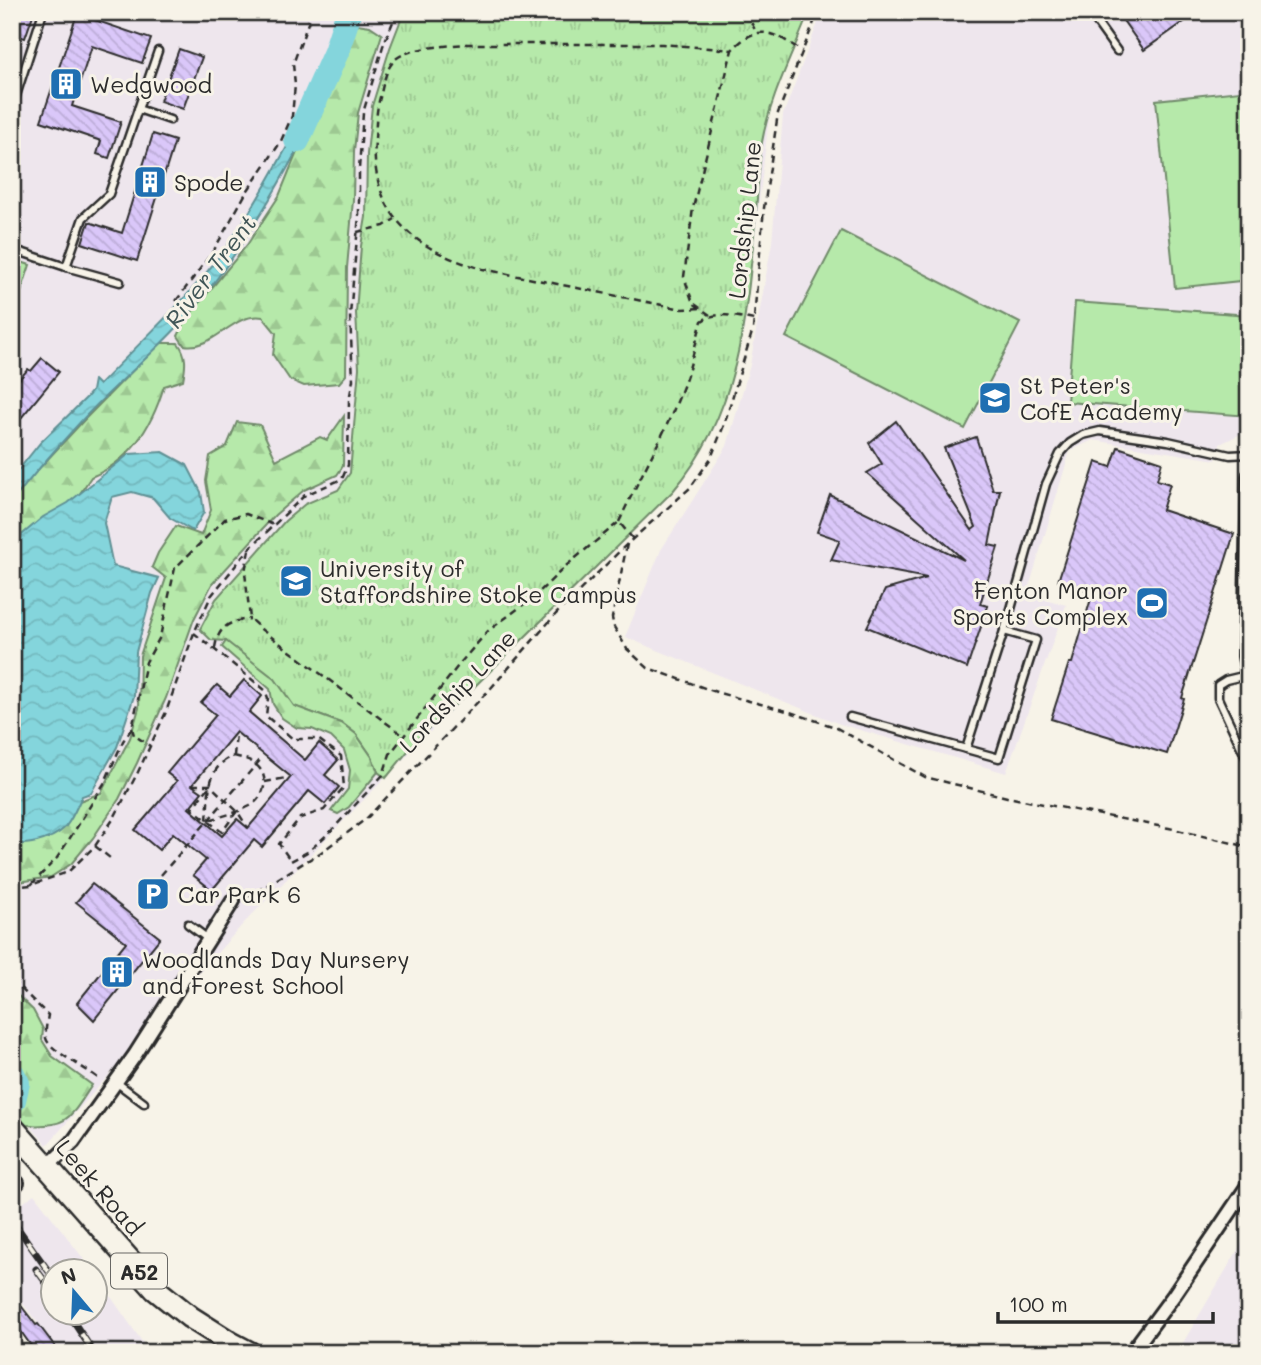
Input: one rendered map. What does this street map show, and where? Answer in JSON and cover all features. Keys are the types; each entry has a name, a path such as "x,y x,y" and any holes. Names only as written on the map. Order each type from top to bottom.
{"highway":[{"name":"Leek Road","path":"12,1127 155,1289 190,1317 250,1353"}],"street":[{"path":"1248,678 1249,476"},
{"path":"47,1167 74,1142 135,1055 233,901"},
{"path":"1130,1353 1174,1295 1249,1184"}],"lane":[{"path":"12,108 43,12"},
{"path":"1089,12 1117,51"},
{"path":"66,267 83,218 109,194 158,51"},
{"path":"138,109 170,120"},
{"path":"12,249 120,282"},
{"path":"966,749 1004,631 1046,484 1060,454 1070,443 1083,435 1100,431 1168,441 1230,455 1249,454"},
{"path":"850,717 999,758 1036,640 1004,631"},
{"path":"1248,678 1226,680 1218,685 1217,698 1249,764"},
{"path":"188,924 208,939"},
{"path":"113,1086 144,1103"}],"path":[{"path":"176,302 214,250 246,193 281,143 292,116 295,85 293,64 312,12"},
{"path":"12,887 31,885 68,872 95,846 114,818 166,712 194,633 211,596 249,549 305,495 342,480 348,465 349,400 353,380 350,315 363,113 383,46 397,12"},
{"path":"746,12 756,32"},
{"name":"Lordship Lane","path":"233,901 247,898 282,877 366,818 491,688 556,614 690,488 711,458 754,330 764,208 778,113 818,12"},
{"path":"754,320 710,315 693,303 684,277 694,208 732,50 744,37 756,32 782,39 802,51"},
{"path":"700,308 682,309 457,262 425,246 395,219 379,189 374,159 377,109 389,66 399,56 437,47 465,44 662,44 732,50"},
{"path":"357,232 384,226 395,219"},
{"path":"194,633 265,690 268,698 266,716 283,732 293,739 318,739 341,756 344,786 324,810 300,818 279,844 291,861 309,851 364,798 383,775 390,754 488,631 535,596 567,565 619,522 659,443 683,387 702,321 710,315"},
{"path":"31,885 57,858 77,827 105,782 122,741 132,728 146,662 160,637 175,568 225,519 246,514 274,524"},
{"path":"619,522 633,539"},
{"path":"249,549 245,572 250,619 404,736"},
{"path":"215,649 217,635 223,628 234,620 250,619"},
{"path":"132,728 134,735 150,746"},
{"path":"234,757 236,733"},
{"path":"234,757 256,764 265,782 259,798 237,811 207,821 210,786 217,766 234,757"},
{"path":"160,875 261,759"},
{"path":"265,782 287,778"},
{"path":"192,785 210,786 237,811 248,828"},
{"path":"210,786 192,808 222,832 237,811"},
{"path":"95,846 110,858"},
{"path":"12,980 48,1014 46,1038 51,1048 113,1086"}],"shaded area":[{"name":"University of Staffordshire Stoke Campus","path":"12,12 808,12 770,109 744,330 716,425 692,469 467,694 243,924 47,1145 12,1105"},
{"name":"St Peter's CofE Academy","path":"822,12 1249,12 1249,430 1220,444 1216,460 1093,440 1070,451 1027,594 1066,605 1006,773 840,724 625,637 661,550 727,446 750,365 772,242 783,115"},
{"path":"34,1194 81,1256 38,1256 38,1324 12,1289 12,1212"},
{"path":"1249,1231 1249,1353 1177,1353"},
{"path":"108,1293 150,1353 60,1353 40,1326 108,1326"}],"green space":[{"path":"404,12 809,12 776,92 762,142 749,286 737,358 727,394 696,460 673,491 467,694 421,735 386,778 378,772 372,757 356,734 343,724 294,706 226,641 211,640 200,629 216,599 285,521 305,504 338,490 350,473 359,368 356,313 366,217 367,154 372,106"},
{"path":"357,24 370,26 382,34 358,113 347,268 346,375 339,383 304,386 290,380 273,355 276,333 263,317 242,320 195,345 184,345 178,336 187,318 247,245 279,196 329,74"},
{"path":"1249,90 1249,280 1175,288 1156,100"},
{"path":"841,231 1020,323 965,429 786,337"},
{"path":"12,259 30,265 12,320"},
{"path":"1075,302 1249,315 1249,416 1067,402"},
{"path":"160,343 178,343 181,347 185,360 183,380 164,386 146,429 129,452 118,462 91,477 12,595 12,502 32,476 85,419"},
{"path":"344,416 343,466 337,475 304,490 275,515 212,584 194,619 166,698 137,763 119,799 93,838 71,864 51,877 12,883 12,808 45,814 101,793 130,738 139,708 140,656 166,578 152,567 176,526 201,535 211,510 206,481 210,456 227,446 237,422 260,425 276,460 320,437 327,440"},
{"path":"226,641 275,679 294,706 343,724 356,734 372,757 378,772 349,807 338,814 331,811 348,789 350,770 344,750 331,737 312,729 297,728 282,718 273,704 270,689 222,647"},
{"path":"12,990 33,1010 43,1029 42,1040 52,1056 92,1085 73,1113 51,1125 26,1125 12,1111 12,1098 14,1100 22,1097 25,1087 21,1075 12,1064"}],"water":[{"path":"308,108 317,112 303,140 256,222 221,274 181,323 85,417 12,502 12,478 40,443 87,397 92,391 94,380 99,385 183,299 215,262 270,177"},
{"path":"163,452 187,465 201,492 204,512 193,531 170,518 153,498 132,492 112,497 104,523 113,566 159,578 152,593 136,652 134,696 117,747 91,793 82,796 65,828 44,840 27,844 12,843 12,543 129,454"}],"building":[{"path":"12,12 34,12 25,38 12,34"},
{"path":"1117,12 1198,12 1144,50"},
{"name":"Wedgwood","path":"77,14 151,39 142,63 92,46 72,106 121,122 109,158 97,154 101,141 41,121"},
{"path":"179,49 202,57 183,109 160,101"},
{"name":"Spode","path":"153,134 175,141 137,261 82,243 89,222 122,233"},
{"path":"42,358 59,372 12,429 12,393 19,385 16,383"},
{"path":"896,421 972,530 976,527 944,448 976,437 993,490 1000,490 989,545 998,547 980,604 988,606 967,668 867,627 885,590 927,578 831,560 840,540 817,532 830,495 964,560 867,473 882,464 869,443"},
{"name":"Fenton Manor Sports Complex","path":"1118,447 1162,462 1157,480 1170,484 1162,510 1234,534 1167,754 1051,719 1069,663 1072,663 1093,592 1058,581 1096,462 1111,467"},
{"path":"244,680 262,696 249,712 305,760 319,743 338,760 325,775 339,787 325,804 309,791 262,847 254,840 212,890 193,875 206,860 173,833 159,850 135,830 177,781 167,773 216,715 201,703 217,685 230,696","holes":["236,732 291,777 248,828 237,819 222,836 189,808 202,792 192,785"]},
{"name":"Woodlands Day Nursery and Forest School","path":"92,884 160,938 94,1020 77,1003 126,942 76,902"},
{"path":"12,1294 60,1353 36,1353 20,1330 16,1345 12,1345"}],"waterway":[{"name":"River Trent","path":"297,140 336,52 349,12"},
{"name":"River Trent","path":"12,1074 17,1083 13,1100"}],"railway":[{"path":"12,1220 38,1256"},
{"path":"76,1326 94,1353"}],"place":[{"name":"Wedgwood","path":"66,84"},
{"name":"Spode","path":"150,182"},
{"name":"St Peter's CofE Academy","path":"995,398"},
{"name":"University of Staffordshire Stoke Campus","path":"296,581"},
{"name":"Fenton Manor Sports Complex","path":"1152,603"},
{"name":"Car Park 6","path":"153,894"},
{"name":"Woodlands Day Nursery and Forest School","path":"117,972"}]}
